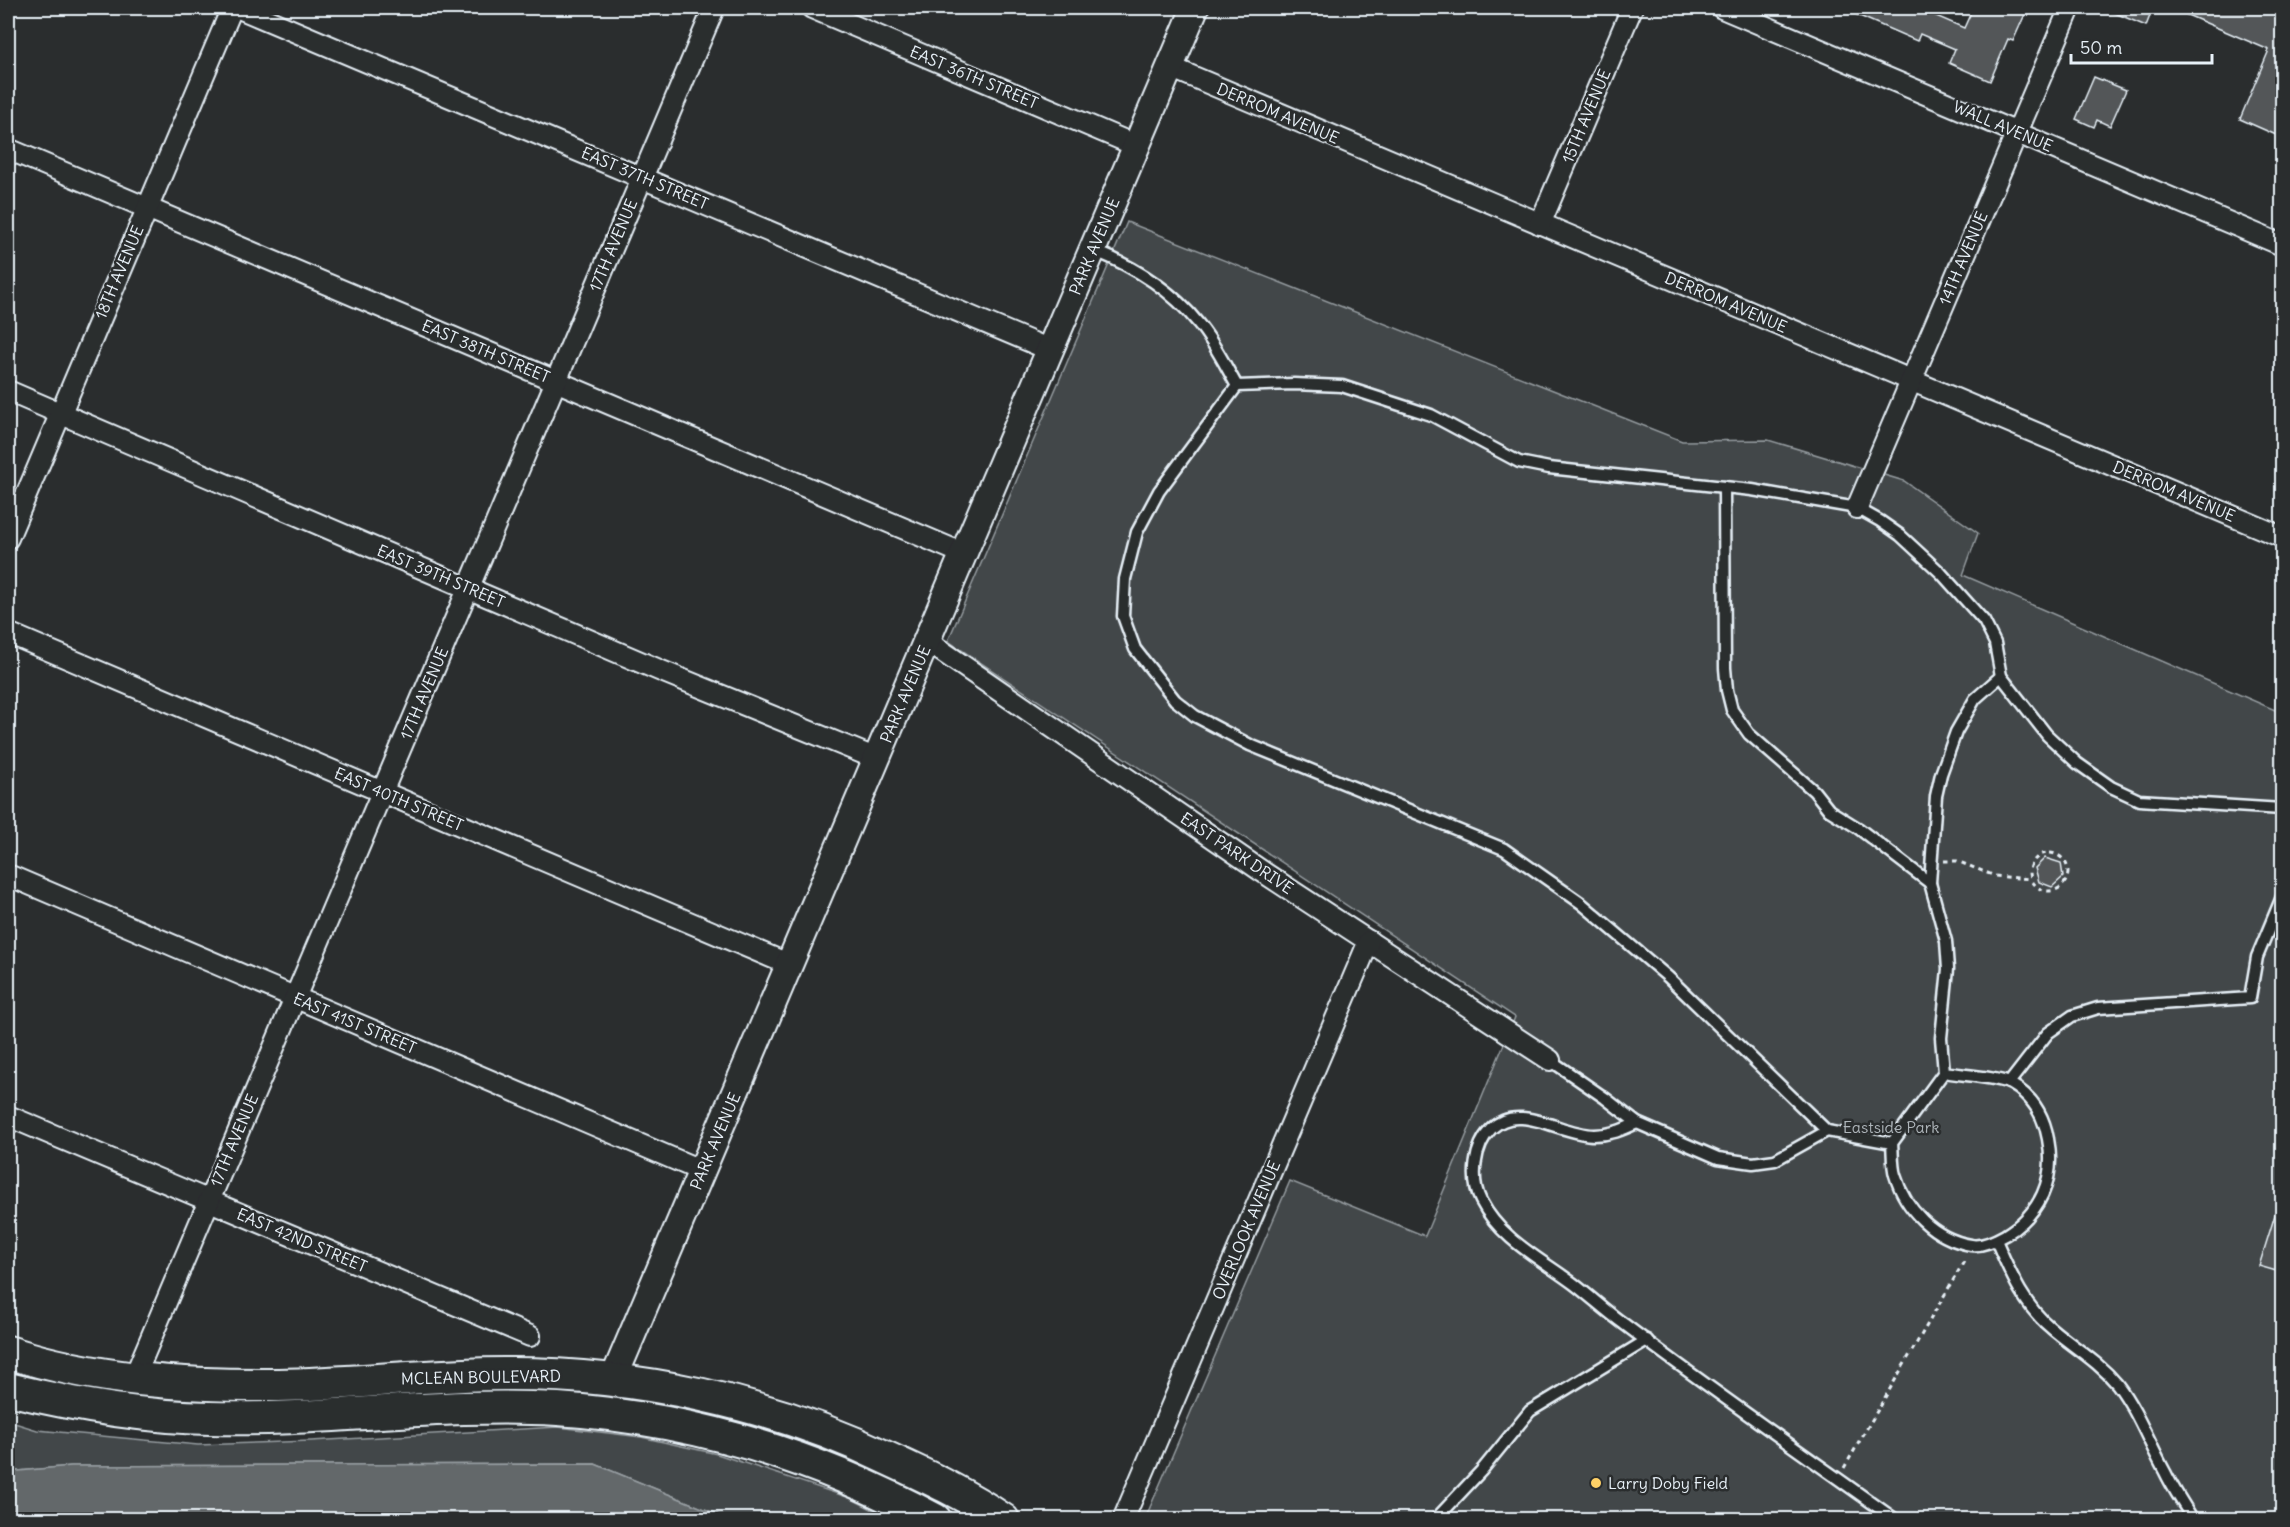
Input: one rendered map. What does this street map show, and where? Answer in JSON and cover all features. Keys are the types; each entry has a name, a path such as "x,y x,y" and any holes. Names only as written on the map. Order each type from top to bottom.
{"main road":[{"name":"MCLEAN BOULEVARD","path":"8,1352 78,1370 185,1383 279,1385 503,1374 548,1374 613,1380 713,1398 817,1428 859,1443 919,1472 1003,1520"},
{"name":"MCLEAN BOULEVARD","path":"8,1389 105,1409 140,1414 209,1418 295,1417 486,1408 557,1409 622,1416 690,1428 788,1455 853,1479 935,1520"}],"street":[{"name":"18TH AVENUE","path":"8,538 232,8"},
{"name":"EAST 37TH STREET","path":"240,8 1050,350"},
{"name":"17TH AVENUE","path":"134,1378 714,8"},
{"name":"EAST 36TH STREET","path":"812,8 1137,146"},
{"name":"PARK AVENUE","path":"613,1380 1195,8"},
{"name":"15TH AVENUE","path":"1540,224 1632,8"},
{"name":"WALL AVENUE","path":"1722,8 2283,245"},
{"name":"14TH AVENUE","path":"1857,508 2070,8"},
{"name":"DERROM AVENUE","path":"1170,68 2282,537"},
{"name":"EAST 38TH STREET","path":"8,149 964,554"},
{"name":"EAST 39TH STREET","path":"8,391 659,670 877,759"},
{"name":"EAST 40TH STREET","path":"8,633 790,965"},
{"name":"EAST PARK DRIVE","path":"927,641 1263,872 1550,1060"},
{"name":"EAST 41ST STREET","path":"8,875 702,1171"},
{"name":"OVERLOOK AVENUE","path":"1123,1520 1369,942"},
{"name":"EAST 42ND STREET","path":"8,1116 530,1336"}],"lane":[{"path":"1092,250 1118,260 1178,301 1199,324 1237,386"},
{"path":"1237,386 1294,384 1342,386 1431,416 1519,462 1549,468 1724,487 1857,508 1900,535 1941,573 1984,621 1995,643 2001,676 2048,735 2077,764 2111,788 2139,800 2283,809"},
{"path":"1237,386 1159,491 1137,532 1125,579 1123,616 1136,649 1175,700 1195,716 1250,745 1504,849 1581,903 1668,977 1827,1131 1892,1143"},
{"path":"1724,487 1725,668 1732,710 1749,734 1814,791 1829,810 1858,828 1930,883"},
{"path":"1944,1072 2009,1083 2026,1095 2044,1121 2051,1155 2050,1172 2044,1193 2032,1213 2014,1229 1996,1240 1973,1246 1948,1238 1926,1224 1906,1204 1894,1173 1892,1143 1944,1072 1941,1038 1948,969 1946,941 1930,883 1936,796 1941,774 1956,732 1975,699 2001,676"},
{"path":"2009,1083 2048,1033 2072,1016 2098,1008 2250,998 2258,957 2283,897"},
{"path":"1550,1060 1637,1123 1718,1158 1753,1163 1775,1160 1827,1131"},
{"path":"1637,1123 1615,1133 1591,1135 1535,1120 1504,1119 1489,1130 1478,1152 1474,1174 1479,1199 1508,1238 1574,1284 1624,1325 1896,1520"},
{"path":"1996,1240 2017,1287 2031,1308 2050,1327 2100,1364 2118,1386 2139,1419 2165,1473 2193,1520"},
{"path":"1435,1520 1482,1470 1530,1411 1647,1340"}],"path":[{"path":"1931,857 1944,861 1957,861 1995,876 2031,879 2040,889 2053,891 2064,885 2069,873 2068,866 2065,860 2055,853 2043,854 2037,857 2031,867 2031,879"},
{"path":"1846,1464 1973,1246"}],"green space":[{"name":"Eastside Park","path":"1127,222 1682,441 1768,440 1904,481 1978,533 1963,575 2282,713 2282,1519 1145,1519 1290,1181 1425,1236 1515,1017 948,641"},
{"path":"8,1421 37,1430 198,1445 558,1427 641,1437 717,1454 850,1498 891,1519 729,1519 595,1464 71,1466 8,1472"}],"shaded area":[{"path":"595,1464 729,1519 8,1519 8,1472 71,1466"}],"building":[{"path":"1841,8 1932,8 1929,13 1964,28 1973,8 2015,8 2026,12 2013,41 2008,39 1990,81 1949,63 1955,49 1920,34 1917,41"},
{"path":"2103,8 2153,8 2146,26"},
{"path":"2171,8 2283,8 2283,138 2240,119 2269,50"},
{"path":"2094,77 2126,90 2110,126 2097,120 2094,127 2076,119"},
{"path":"2045,858 2061,863 2063,877 2052,887 2039,882 2035,868"},
{"path":"2279,1202 2283,1202 2283,1273 2259,1266"}],"place":[{"name":"Larry Doby Field","path":"1596,1483"}]}
